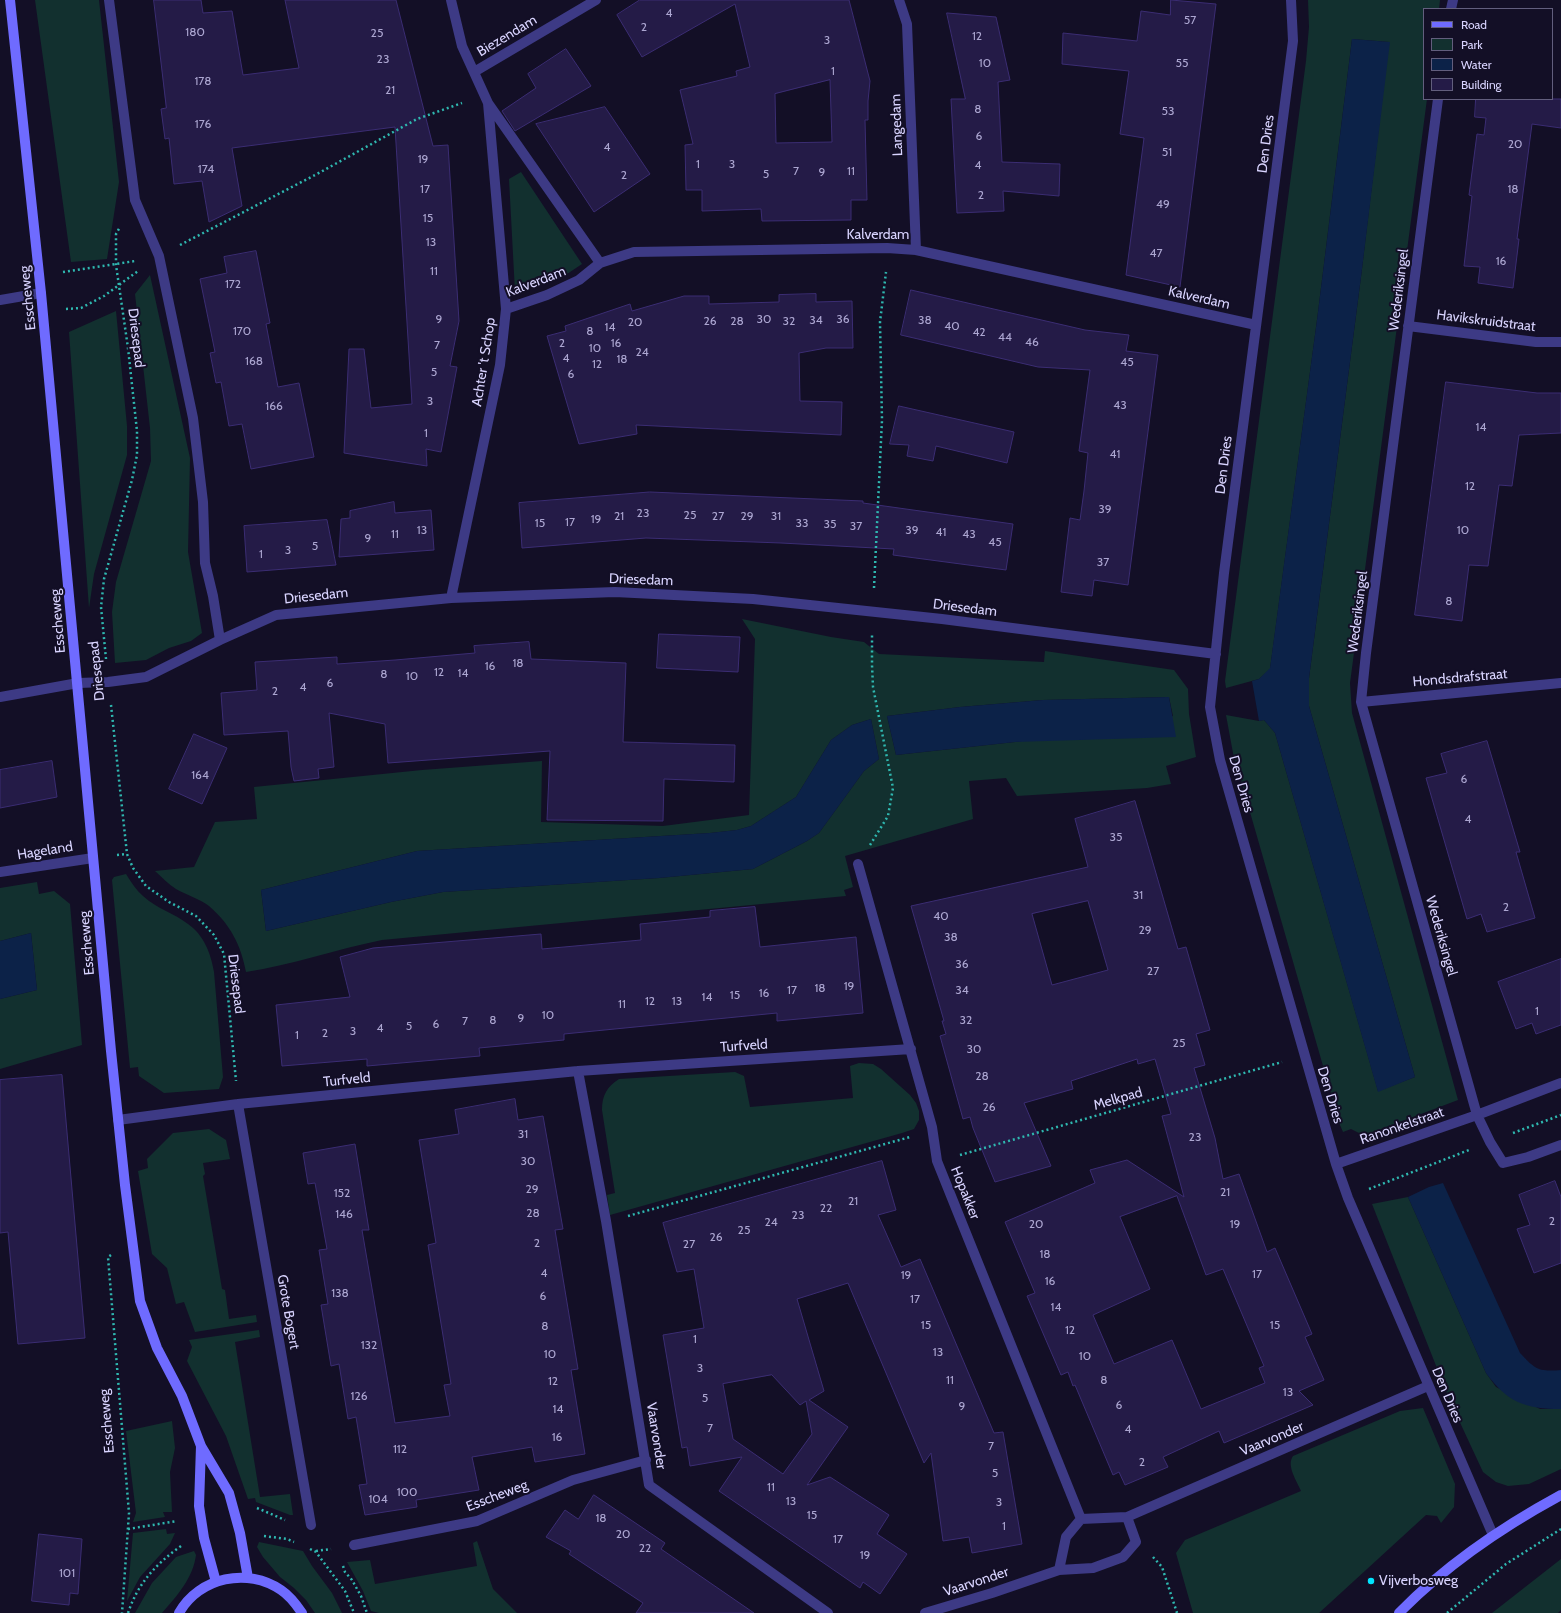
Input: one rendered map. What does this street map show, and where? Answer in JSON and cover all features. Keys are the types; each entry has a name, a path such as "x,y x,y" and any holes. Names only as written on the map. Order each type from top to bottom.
{"street":[{"name":"Esscheweg","path":"10,0 41,293 118,1120 140,1301 157,1348 182,1396 201,1446 229,1493 240,1533 248,1578"},
{"path":"109,0 135,200 159,256 192,418 203,502 204,563 213,596 220,640"},
{"name":"Achter 't Schop","path":"451,0 462,46 486,99 600,263"},
{"name":"Biezendam","path":"474,72 596,0"},
{"name":"Langedam","path":"899,0 907,24 916,250"},
{"name":"Den Dries","path":"1291,0 1294,41 1224,574 1210,707 1220,760 1336,1164 1348,1198 1493,1535"},
{"name":"Achter 't Schop","path":"451,598 500,365 506,309 486,99"},
{"name":"Wederiksingel","path":"1438,100 1361,702 1477,1115"},
{"name":"Kalverdam","path":"506,309 548,295 579,280 600,263 634,252 887,248 916,250 1256,325"},
{"path":"0,300 41,293"},
{"name":"Havikskruidstraat","path":"1408,326 1536,342 1561,342"},
{"name":"Driesedam","path":"0,697 78,684 146,677 220,640 276,615 451,598 615,592 753,600 942,619 1216,654"},
{"name":"Hondsdrafstraat","path":"1361,702 1561,683"},
{"name":"Hageland","path":"0,872 93,858"},
{"name":"Hopakker","path":"858,864 911,1049 932,1127 938,1161 1081,1519"},
{"name":"Turfveld","path":"118,1120 238,1104 578,1071 911,1049"},
{"path":"578,1071 606,1221"},
{"name":"Ranonkelstraat","path":"1336,1164 1477,1115 1561,1083"},
{"name":"Grote Bogert","path":"238,1104 310,1525"},
{"path":"1477,1115 1503,1164 1561,1145"},
{"name":"Vaarvonder","path":"606,1221 649,1485 828,1613"},
{"name":"Vaarvonder","path":"1081,1519 1127,1517 1428,1386"},
{"name":"Esscheweg","path":"201,1446 199,1506 204,1538 216,1582"},
{"name":"Esscheweg","path":"354,1545 477,1521 573,1480 646,1460"},
{"path":"1399,1613 1442,1574 1493,1535 1533,1510 1561,1495"},
{"path":"1127,1517 1136,1542"},
{"path":"1059,1570 1066,1537 1081,1519"},
{"name":"Vaarvonder","path":"924,1613 992,1593 1059,1570 1094,1568 1123,1557 1136,1542"},
{"path":"179,1613 183,1606 197,1592 216,1582 232,1578 248,1578 265,1582 281,1590 294,1602 302,1613"}],"path":[{"path":"159,256 116,265 58,272 41,293 66,309 81,308 104,296 159,256 317,174 417,119 486,99"},
{"name":"Driesepad","path":"135,200 116,234 116,265 129,356 137,431 137,455 132,480 104,579 101,607 126,854 133,868 146,886 169,902 196,916 214,935 224,954 238,1104"},
{"path":"858,864 888,816 892,788 873,687 872,665 872,612 882,420 880,322 887,262 887,248"},
{"name":"Melkpad","path":"938,1161 1304,1056"},
{"path":"1348,1198 1561,1115"},
{"path":"606,1221 904,1140 932,1127"},
{"name":"Esscheweg","path":"122,1613 129,1513 108,1257 132,1239"},
{"path":"1448,1613 1506,1564 1561,1529"},
{"path":"1136,1542 1162,1567 1177,1613"},
{"path":"316,1552 345,1591 354,1613"}],"green space":[{"path":"35,0 99,0 119,182 107,259 71,262"},
{"path":"1308,0 1440,0 1439,8 1423,8 1423,100 1427,100 1350,683 1352,713 1458,1100 1368,1134 1359,1133 1351,1129 1343,1132 1340,1125 1233,753 1226,715 1259,721 1264,720 1275,733 1378,1091 1415,1077 1309,706 1309,678 1361,277 1389,42 1352,39 1317,320 1270,669 1259,679 1226,688 1225,681 1306,61 1309,27"},
{"path":"521,172 582,264 564,276 547,283 515,292 509,179"},
{"path":"150,275 190,458 188,552 202,633 191,641 169,648 146,660 115,663 112,612 116,582 151,461 150,428 135,294"},
{"path":"116,311 127,426 127,455 94,574 89,608 69,332"},
{"path":"742,619 831,637 864,642 879,654 1044,662 1045,651 1174,670 1188,689 1189,714 1196,757 1166,766 1171,784 1147,788 1017,796 1006,778 969,781 973,819 845,856 853,887 844,890 846,896 382,940 246,972 238,944 223,920 209,906 176,889 155,871 194,867 215,822 257,819 254,787 422,770 542,761 541,822 663,826 749,815 755,639","holes":["1169,697 1173,716 1015,742 896,755 887,716 960,707 1043,700","871,719 879,759 864,771 819,833 807,841 753,869 659,878 443,892 391,902 266,931 261,890 417,851 710,833 737,830 751,826 796,797 831,740 852,725"]},
{"path":"126,874 138,891 148,900 194,928 206,945 214,972 223,1077 219,1089 164,1093 139,1076 138,1067 130,1068 112,880 114,877"},
{"path":"37,882 39,894 54,891 70,904 82,1045 0,1069 0,999 37,990 31,933 0,941 0,888"},
{"path":"859,1063 873,1064 881,1069 910,1095 916,1103 919,1111 919,1120 914,1129 610,1215 607,1195 615,1193 602,1105 608,1088 619,1079 735,1072 744,1076 750,1107 853,1098 850,1066"},
{"path":"209,1129 226,1140 230,1159 203,1163 205,1174 203,1176 222,1289 225,1290 229,1319 256,1315 257,1322 195,1332 184,1302 176,1304 167,1268 152,1254 138,1171 148,1168 147,1159 173,1133"},
{"path":"1408,1197 1486,1373 1496,1387 1540,1409 1561,1409 1561,1469 1529,1484 1508,1486 1496,1482 1483,1472 1450,1401 1372,1204"},
{"path":"259,1330 260,1337 235,1342 260,1497 290,1494 293,1515 256,1502 255,1498 248,1499 226,1436 187,1361 192,1347 189,1340"},
{"path":"1423,1408 1455,1484 1454,1507 1441,1523 1437,1516 1426,1515 1319,1613 1193,1613 1176,1553 1185,1540 1301,1491 1291,1469 1291,1460 1293,1456 1400,1411"},
{"path":"172,1421 175,1448 170,1472 172,1512 163,1512 165,1517 133,1522 136,1513 126,1431"},
{"path":"166,1529 167,1534 175,1533 170,1544 140,1577 127,1601 133,1533"},
{"path":"477,1541 493,1589 517,1613 379,1613 371,1611 363,1591 347,1562 370,1560 375,1584 477,1566 473,1543"},
{"path":"259,1542 303,1551 332,1593 342,1613 315,1613 306,1600 280,1577 263,1557 257,1547"},
{"path":"194,1551 196,1555 192,1571 188,1579 179,1593 162,1613 135,1613 152,1583 176,1557"},
{"path":"1561,1559 1561,1610 1558,1613 1492,1613"}],"water":[{"path":"1352,39 1390,42 1309,678 1309,706 1415,1077 1378,1092 1275,733 1264,720 1259,721 1252,681 1259,679 1270,668 1317,320"},
{"path":"1169,697 1176,737 1015,742 896,755 887,716 960,707 1043,700"},
{"path":"871,719 879,759 864,771 819,833 807,841 753,869 659,878 443,892 391,902 266,931 261,890 417,851 710,833 737,830 751,826 796,797 831,740 852,725"},
{"path":"31,933 37,990 0,999 0,941"},
{"path":"1443,1183 1520,1353 1530,1363 1542,1370 1561,1370 1561,1409 1548,1409 1518,1402 1502,1391 1486,1373 1408,1197 1429,1187"}],"building":[{"path":"154,0 201,0 203,13 232,11 243,75 299,68 285,0 396,0 433,146 448,145 459,321 450,366 457,367 441,452 426,449 427,466 344,453 349,349 364,349 371,408 412,404 395,127 232,148 242,206 209,222 202,181 174,184 169,138 165,139 161,109 166,108"},
{"path":"640,0 849,0 870,81 868,120 865,120 867,200 851,200 851,220 762,221 761,209 702,211 702,190 686,190 685,145 693,144 680,90 737,76 736,71 750,67 735,4 642,57 617,15","holes":["830,80 832,142 776,143 775,94"]},
{"path":"1171,0 1216,4 1180,287 1126,275 1144,138 1120,134 1129,71 1062,64 1063,33 1137,41 1141,11 1170,15"},
{"path":"947,13 996,17 1010,80 998,82 1002,162 1060,164 1059,196 1003,191 1004,211 957,213 951,99 965,99"},
{"path":"566,49 591,86 515,131 502,111 536,88 528,74"},
{"path":"1561,99 1561,128 1532,124 1517,239 1519,239 1513,288 1478,283 1480,267 1464,266 1472,196 1469,195 1477,134 1484,135 1486,118 1475,117 1476,100"},
{"path":"605,107 650,174 594,212 536,124"},
{"path":"256,251 270,323 266,324 278,387 299,383 314,457 251,469 242,424 229,426 221,382 216,383 210,353 215,352 200,279 227,273 224,257"},
{"path":"911,290 1085,330 1129,335 1126,351 1158,355 1128,585 1094,580 1092,596 1061,592 1070,518 1080,520 1084,491 1088,453 1079,451 1090,370 1038,367 901,335"},
{"path":"816,294 816,302 852,301 853,348 826,348 799,353 800,401 842,402 841,435 636,425 637,434 579,444 547,336 566,331 565,326 630,304 632,311 684,296 709,296 709,304 779,302 779,295"},
{"path":"1446,382 1537,393 1561,393 1561,433 1519,435 1512,486 1499,485 1488,566 1469,565 1462,621 1415,615"},
{"path":"899,406 1014,432 1007,463 936,446 933,461 907,456 909,445 890,444"},
{"path":"650,492 863,501 863,503 1013,524 1006,570 893,555 894,549 781,543 646,538 522,548 519,503"},
{"path":"394,502 395,513 431,510 434,550 339,557 341,519 350,518 350,511"},
{"path":"327,520 336,565 247,572 244,526"},
{"path":"659,634 740,637 738,672 657,668"},
{"path":"529,642 531,659 626,663 623,742 735,745 734,782 664,779 663,821 547,820 550,751 388,763 385,724 329,713 334,767 318,769 319,778 294,781 291,767 288,731 224,735 221,693 257,690 255,662 337,657 337,664 395,660 475,653 474,646"},
{"path":"194,734 227,748 202,804 169,789"},
{"path":"1487,741 1520,852 1516,852 1535,918 1487,932 1481,914 1467,919 1426,778 1447,773 1441,754"},
{"path":"52,761 57,797 0,808 0,770"},
{"path":"1135,801 1178,949 1186,947 1210,1030 1196,1034 1205,1065 1194,1068 1215,1138 1223,1179 1239,1174 1267,1252 1275,1248 1312,1334 1305,1337 1324,1380 1299,1391 1313,1405 1224,1443 1219,1431 1163,1457 1168,1467 1125,1485 1119,1472 1113,1475 1075,1385 1073,1386 1068,1372 1061,1375 1027,1296 1035,1293 1005,1222 1095,1183 1090,1170 1127,1160 1184,1197 1162,1116 1171,1114 1155,1059 1138,1064 1137,1059 1071,1081 1073,1089 1024,1103 1051,1166 995,1182 970,1117 963,1119 940,1036 946,1034 942,1021 944,1021 911,906 1088,867 1075,819","holes":["1088,901 1108,970 1052,985 1032,914","1177,1196 1206,1275 1223,1269 1264,1366 1259,1368 1265,1383 1201,1409 1172,1340 1114,1364 1093,1315 1150,1289 1120,1217"]},
{"path":"755,907 760,947 856,937 863,1013 777,1021 777,1013 564,1034 564,1040 479,1048 480,1056 367,1066 367,1059 282,1066 276,1005 350,997 340,957 373,948 541,934 542,949 641,940 640,924 710,917 710,911"},
{"path":"1561,959 1561,1025 1536,1034 1532,1023 1516,1029 1498,982"},
{"path":"62,1075 85,1338 18,1344 8,1232 0,1233 0,1080"},
{"path":"515,1099 518,1120 543,1116 563,1229 555,1230 578,1369 571,1370 585,1454 535,1462 532,1447 472,1457 479,1490 416,1500 417,1507 365,1515 359,1485 367,1484 356,1417 348,1419 339,1364 331,1366 321,1305 328,1304 319,1250 327,1249 315,1183 308,1184 303,1153 355,1144 369,1230 362,1230 395,1423 450,1416 444,1385 451,1384 428,1245 436,1243 419,1140 459,1134 455,1110"},
{"path":"882,1161 896,1210 878,1215 901,1267 920,1259 994,1433 1003,1432 1022,1544 972,1553 969,1537 943,1541 931,1453 924,1463 848,1283 797,1299 824,1391 809,1400 848,1427 807,1485 830,1477 889,1515 877,1534 907,1554 880,1594 863,1582 860,1588 719,1491 742,1457 690,1466 687,1447 682,1448 663,1335 704,1328 694,1269 677,1272 663,1223","holes":["772,1375 800,1405 806,1401 812,1434 783,1474 733,1439 723,1384"]},
{"path":"1555,1181 1561,1197 1561,1263 1534,1273 1517,1229 1530,1225 1519,1195"},
{"path":"594,1495 665,1543 661,1549 754,1613 636,1613 643,1603 569,1554 571,1551 546,1537 565,1510 578,1519"},
{"path":"39,1534 82,1539 78,1594 70,1593 69,1605 32,1601"}],"place":[{"name":"Vijverbosweg","path":"1371,1581"}]}
